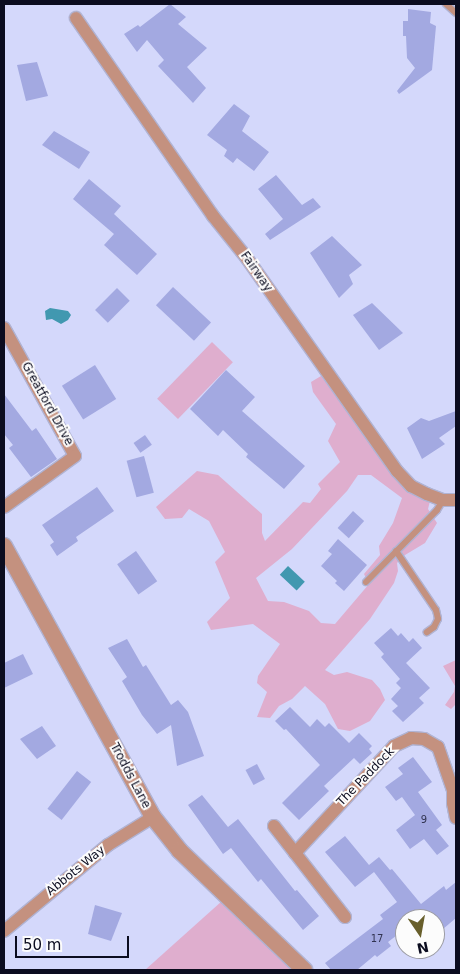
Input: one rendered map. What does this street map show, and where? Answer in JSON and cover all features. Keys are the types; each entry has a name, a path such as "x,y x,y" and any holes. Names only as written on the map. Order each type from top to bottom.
{"street":[{"name":"Fairway","path":"76,18 213,216 246,257 397,471 411,486 443,500 456,500"},
{"name":"Greatford Drive","path":"4,328 76,456 4,507"},
{"name":"Trodds Lane","path":"4,546 153,817 180,851 304,970"},
{"name":"The Paddock","path":"295,853 394,746 411,738 424,738 438,748 453,790 456,818"},
{"name":"Abbots Way","path":"4,931 108,845 153,817"},
{"path":"274,826 344,917"}],"lane":[{"path":"446,4 456,13"},
{"path":"366,582 437,510 443,500"},
{"path":"396,551 436,610 438,619 434,627 427,632"}],"shaded area":[{"path":"212,342 233,362 178,419 157,399"},
{"path":"321,376 383,460 430,501 428,509 437,523 425,543 405,555 397,563 398,571 394,583 370,619 325,670 334,675 347,672 372,680 380,689 385,700 370,721 350,731 338,729 325,704 305,686 292,699 279,706 270,718 257,717 267,692 257,683 258,676 280,644 253,624 211,630 207,622 230,598 215,562 225,552 209,521 189,509 182,518 165,519 156,507 197,471 218,475 262,514 262,533 265,541 303,502 310,503 321,489 318,484 340,462 328,441 336,424 313,392 311,382","holes":["358,475 371,475 402,498 393,523 379,546 380,555 364,574 369,584 335,624 321,623 309,611 284,602 268,601 256,578 292,549 347,491"]},
{"path":"456,660 456,704 451,709 445,705 454,692 455,686 443,666"},
{"path":"222,901 293,970 145,970"}],"water":[{"path":"50,308 68,311 71,315 68,320 61,324 52,319 46,320 45,311"},
{"path":"288,566 305,582 297,590 280,575"}],"building":[{"path":"170,4 186,17 178,24 207,48 187,67 206,88 193,103 158,66 164,60 147,40 137,52 124,34 138,25 140,27"},
{"path":"408,9 431,12 430,23 436,26 432,70 399,94 397,91 415,68 407,58 406,36 403,36 403,21 408,21"},
{"path":"37,62 48,96 26,101 17,65"},
{"path":"234,104 250,116 242,131 269,152 254,171 237,158 233,163 224,156 227,150 207,135"},
{"path":"54,131 90,152 79,169 42,145"},
{"path":"276,175 302,205 313,198 321,207 270,240 265,234 283,219 258,189"},
{"path":"89,179 121,206 114,214 157,254 137,275 104,245 114,234 73,199"},
{"path":"332,236 362,265 349,275 353,284 339,298 310,253"},
{"path":"173,287 211,322 194,341 156,305"},
{"path":"117,288 130,301 108,323 95,310"},
{"path":"372,303 403,333 379,350 353,315"},
{"path":"95,365 116,399 83,420 62,386"},
{"path":"226,370 255,397 242,411 305,466 284,489 246,457 248,454 223,430 218,436 190,409"},
{"path":"4,394 32,431 36,428 57,459 31,477 9,448 13,445 4,434"},
{"path":"456,411 456,426 439,438 445,444 422,459 407,428 421,418 429,421"},
{"path":"145,435 152,445 140,453 134,443"},
{"path":"144,456 154,493 136,497 127,461"},
{"path":"97,487 114,511 76,537 78,541 57,556 50,545 54,542 42,525"},
{"path":"353,511 364,521 349,538 338,528"},
{"path":"338,539 367,565 344,591 335,583 337,581 321,566 332,554 328,551"},
{"path":"136,551 157,581 138,595 117,564"},
{"path":"391,628 398,636 401,633 409,642 413,638 422,648 406,663 430,688 419,698 424,703 403,722 392,711 398,706 391,699 401,688 396,683 400,679 381,657 384,654 374,643"},
{"path":"127,639 143,667 146,665 171,705 178,700 188,712 204,756 177,766 171,725 157,734 142,715 122,681 127,677 108,648"},
{"path":"23,654 33,674 4,688 4,663"},
{"path":"290,707 310,727 317,719 325,727 329,723 349,743 359,733 372,746 369,749 372,753 360,764 354,758 324,786 329,791 299,820 282,803 320,765 286,729 284,730 275,721"},
{"path":"42,726 56,746 37,759 20,739"},
{"path":"413,757 432,782 418,792 442,825 436,830 449,846 437,855 424,839 410,849 396,830 415,815 402,797 396,801 385,787 403,774 398,768"},
{"path":"257,764 265,779 254,785 246,770"},
{"path":"77,771 91,782 62,820 47,809"},
{"path":"202,795 228,827 238,819 295,891 297,890 319,916 303,930 261,879 258,882 231,848 223,854 188,805"},
{"path":"345,836 369,865 379,857 390,870 392,869 421,904 444,886 446,890 456,882 456,918 445,927 445,909 395,909 395,937 388,942 391,946 377,957 375,955 357,970 331,970 325,963 383,919 380,915 397,902 374,872 355,887 325,852"},
{"path":"95,905 122,913 111,941 88,934"}]}
